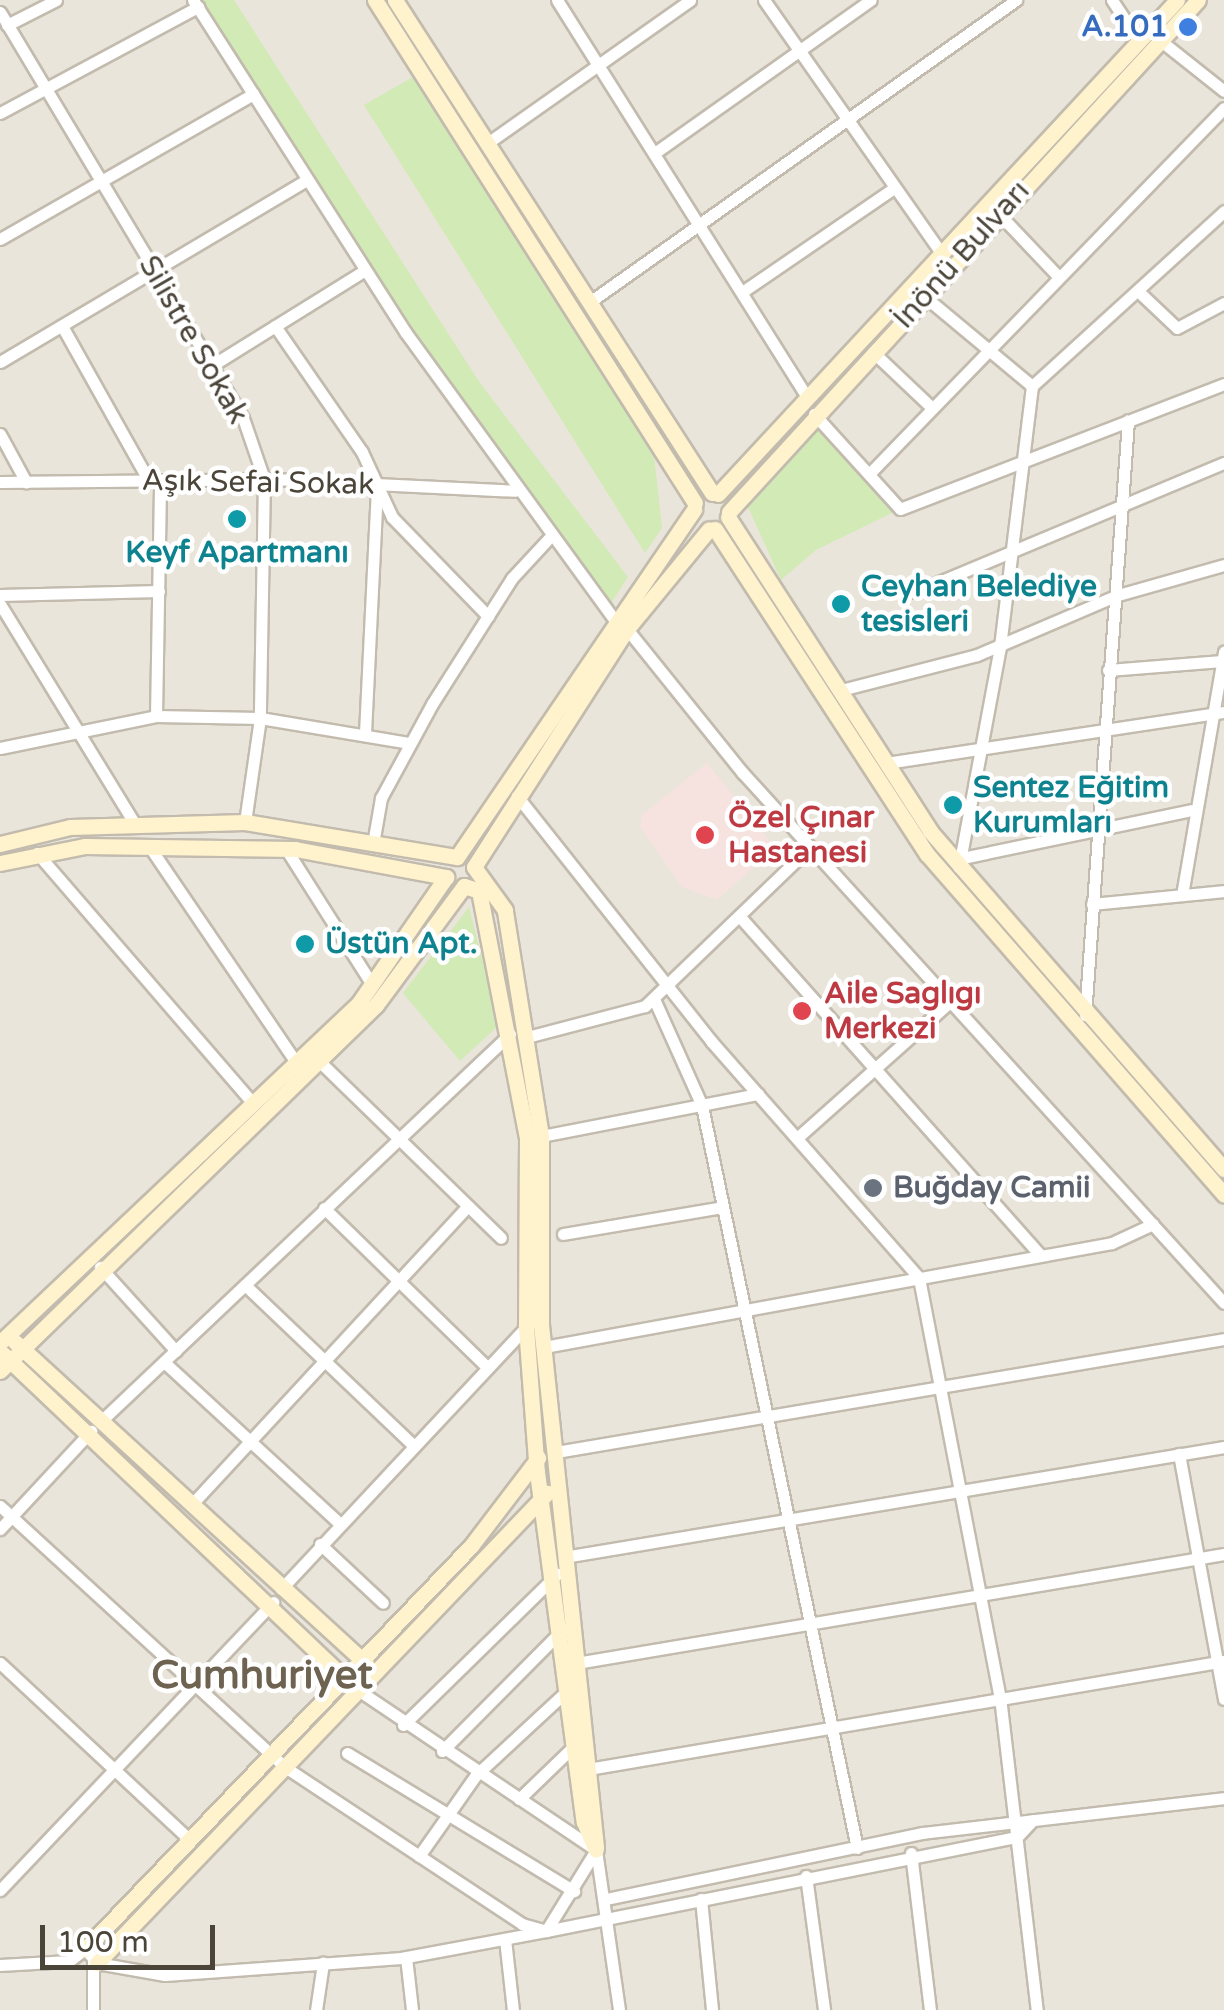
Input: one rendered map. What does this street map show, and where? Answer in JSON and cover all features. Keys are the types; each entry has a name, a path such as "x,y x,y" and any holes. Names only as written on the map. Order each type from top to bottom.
{"street":[{"path":"8,25 56,0"},
{"path":"376,0 694,506 926,854 1224,1195"},
{"path":"395,0 886,763 1085,1018 1224,1169"},
{"path":"557,0 745,290 811,407 900,508 1224,384"},
{"path":"489,142 690,0"},
{"path":"764,0 891,190 942,254"},
{"path":"656,152 870,0"},
{"path":"591,301 1016,0"},
{"path":"1112,0 1139,41"},
{"name":"İnönü Bulvarı","path":"621,624 729,514 811,407 942,254 1177,0"},
{"name":"İnönü Bulvarı","path":"694,506 715,494 873,352 1198,0"},
{"path":"0,113 195,4 365,270 549,538 810,847 1224,1303"},
{"name":"Silistre Sokak","path":"0,12 211,366 264,479 260,718 245,822"},
{"path":"1161,41 1224,91"},
{"path":"0,238 253,94"},
{"path":"869,474 985,345 1224,108"},
{"path":"0,362 306,180"},
{"path":"745,290 891,190"},
{"path":"963,862 1014,556 1028,459 1032,386 1224,211"},
{"path":"999,214 1056,274"},
{"path":"211,366 365,270"},
{"path":"1139,292 1177,328 1224,302"},
{"path":"924,296 1032,386"},
{"path":"62,326 154,480 158,591 156,716"},
{"path":"275,326 378,484 392,517 488,616"},
{"path":"873,352 931,406"},
{"path":"1085,1018 1103,725 1118,595 1128,421"},
{"path":"0,434 26,482"},
{"path":"915,592 1014,556 1224,462"},
{"name":"Aşık Sefai Sokak","path":"0,482 264,479 515,491"},
{"path":"365,732 378,484"},
{"path":"8,1358 376,1005 464,886 694,506"},
{"path":"374,838 382,798 410,743 488,616 549,538"},
{"path":"841,690 1000,647 1118,595 1224,565"},
{"path":"0,595 158,591"},
{"path":"0,604 134,821"},
{"path":"596,1850 476,1774 360,1692 192,1504 8,1358 4,1339 374,986 457,857 621,624"},
{"path":"1108,670 1223,657 1206,714 1182,895"},
{"path":"886,763 984,742 1224,712"},
{"path":"0,748 78,725 156,716 260,718 365,732 410,743"},
{"path":"517,796 668,987 918,1278 983,1593 1000,1698 1038,2010"},
{"path":"963,862 1096,826 1191,810"},
{"path":"0,844 134,821 245,822 374,838 457,857 474,867 505,910 526,1137 526,1327 538,1459 557,1574 584,1822 596,1850"},
{"path":"149,846 296,1062"},
{"path":"0,864 38,854 149,846 286,848 446,876 464,886 488,910 542,1136 544,1347 594,1768 596,1850 609,1918 619,2010"},
{"path":"0,1528 96,1426 396,1139 518,1036 654,999 810,847"},
{"path":"286,848 374,986"},
{"path":"38,854 253,1103"},
{"path":"1092,904 1224,891"},
{"path":"741,918 1040,1255"},
{"path":"654,999 702,1106 748,1309 806,1628 857,1848"},
{"path":"797,1138 951,1000"},
{"path":"318,1060 501,1238"},
{"path":"542,1136 758,1094"},
{"path":"192,1504 468,1206"},
{"path":"563,1234 723,1207"},
{"path":"324,1208 488,1368"},
{"path":"544,1347 1112,1243 1153,1224"},
{"path":"100,1267 176,1351"},
{"path":"245,1284 414,1446"},
{"path":"0,1890 189,1681 277,1596 339,1523 526,1327"},
{"path":"94,2010 92,1956 190,1840 471,1546 538,1459 556,1452 1224,1339"},
{"path":"164,1362 339,1523"},
{"path":"96,1426 277,1596 376,1674"},
{"path":"570,1556 1224,1447"},
{"path":"1179,1454 1224,1699"},
{"path":"92,1956 286,1767 542,1495 560,1483"},
{"path":"0,1506 286,1767 419,1856 546,1931"},
{"path":"320,1544 383,1603"},
{"path":"582,1662 806,1628 983,1593 1224,1554"},
{"path":"403,1724 557,1574"},
{"path":"442,1751 563,1629"},
{"path":"594,1768 832,1732 1000,1698 1220,1661"},
{"path":"0,1662 190,1840"},
{"path":"419,1856 476,1774 570,1688"},
{"path":"519,1798 576,1744"},
{"path":"347,1754 450,1812 574,1891"},
{"path":"606,1899 1015,1820 1224,1798"},
{"path":"0,1965 92,1956 165,1975 406,1956 546,1931 911,1853 1017,1837 1033,1820"},
{"path":"546,1931 596,1850"},
{"path":"911,1853 930,2010"},
{"path":"806,1876 824,2010"},
{"path":"701,1899 712,2010"},
{"path":"505,1939 514,2010"},
{"path":"406,1956 412,2010"},
{"path":"316,2010 323,1963"}],"shaded area":[{"path":"0,0 1224,0 1224,2010 0,2010"},
{"name":"Özel Çınar Hastanesi","path":"707,763 775,848 717,900 682,887 640,827 642,815"}],"green space":[{"path":"193,0 234,0 480,383 628,577 610,605 531,514"},
{"path":"1184,0 1189,0 731,489 1036,162"},
{"path":"413,77 654,455 662,528 645,553 364,105"},
{"path":"816,426 900,509 816,550 781,580 748,507"},
{"path":"469,907 499,1025 460,1061 403,993"}],"place":[{"name":"A.101","path":"1188,27"},
{"name":"Keyf Apartmanı","path":"237,519"},
{"name":"Ceyhan Belediye tesisleri","path":"841,604"},
{"name":"Sentez Eğitim Kurumları","path":"953,805"},
{"name":"Özel Çınar Hastanesi","path":"705,835"},
{"name":"Üstün Apt.","path":"305,944"},
{"name":"Aile Saglıgı Merkezi","path":"802,1011"},
{"name":"Buğday Camii","path":"873,1188"}],"district":[{"name":"Cumhuriyet","path":"262,1675"}]}
